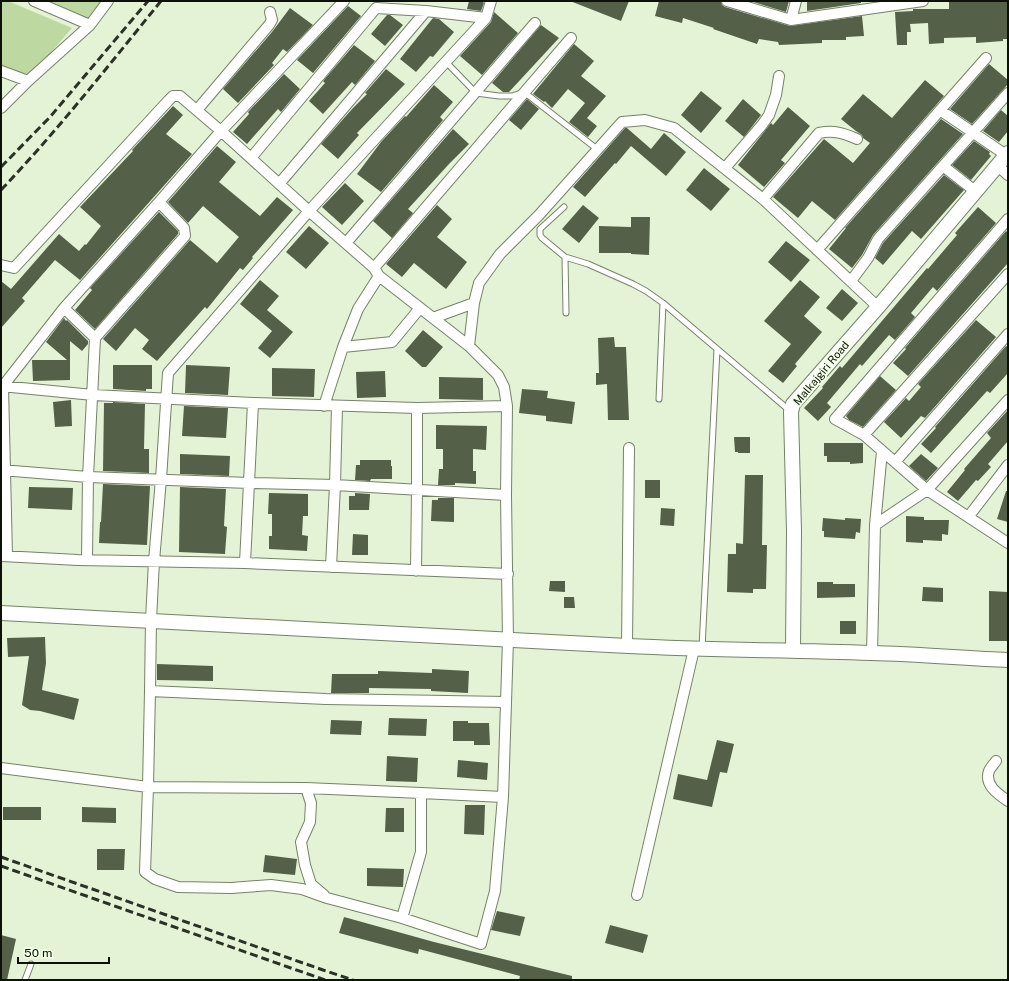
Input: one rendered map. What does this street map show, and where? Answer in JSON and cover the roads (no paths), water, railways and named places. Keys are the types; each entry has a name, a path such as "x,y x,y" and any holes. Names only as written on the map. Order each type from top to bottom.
{"street":[{"path":"37,1 90,24"},
{"path":"1,108 90,24 108,1"},
{"path":"344,1 221,131 64,308 2,386 4,556 87,560 245,563 331,568 508,574"},
{"path":"1,265 14,268 173,96 180,96 221,131 279,184 309,211 346,244 376,272 469,346 498,375 504,387 507,406 506,495 508,640 503,797 495,891 481,944 402,918 327,898 302,889 272,885 230,888 178,887 155,879 145,872 151,620 154,561 162,479 168,373 309,211 486,18 491,1"},
{"path":"727,1 791,20 923,1"},
{"path":"791,20 796,1"},
{"path":"251,158 376,8 426,11 486,18"},
{"path":"279,184 426,11"},
{"path":"197,110 269,25 272,20 270,12"},
{"path":"346,244 535,23"},
{"path":"324,406 358,309 376,272 524,92 571,38"},
{"path":"817,250 986,58"},
{"path":"1,70 28,81"},
{"path":"725,168 769,115 776,95 779,76"},
{"path":"851,281 868,258 878,239 1008,93"},
{"path":"940,110 973,132 1004,158 1008,175"},
{"path":"469,346 474,302 479,282 500,254 539,215 622,122 644,120 674,128 763,199 878,307"},
{"path":"763,199 819,133 828,131 838,132 857,139"},
{"name":"Malkajgiri Road","path":"794,651 794,531 791,412 793,404 878,307 1004,158"},
{"path":"943,166 975,191"},
{"path":"87,560 88,477 95,338 185,236 184,228 159,202"},
{"path":"1008,219 835,419 864,435 927,490 969,516 1008,543"},
{"path":"864,435 1008,274"},
{"path":"433,318 474,302"},
{"path":"64,308 95,338"},
{"path":"344,347 392,342 420,308"},
{"path":"895,462 1008,334"},
{"path":"2,386 93,395 324,406 417,408 507,406"},
{"path":"875,525 927,490 1008,400"},
{"path":"245,563 253,403"},
{"path":"331,568 337,406"},
{"path":"416,571 417,408"},
{"path":"628,646 630,448"},
{"path":"872,653 875,525 882,451"},
{"path":"969,516 1007,468"},
{"path":"3,470 88,477 335,485 506,495"},
{"path":"1,614 151,620 628,646 872,653 1008,660"},
{"path":"637,895 698,649"},
{"path":"150,691 326,699 506,702"},
{"path":"996,761 989,771 988,781 994,791 1008,801"},
{"path":"1,768 148,787 306,788 421,792 503,797"},
{"path":"306,788 311,803 310,822 301,842 305,865 311,884 327,898"},
{"path":"402,918 421,852 421,792"}],"lane":[{"path":"446,62 476,93 512,96 524,92 597,149"},
{"path":"564,206 540,229 540,235 542,238 565,257 588,264 646,291 791,412"},
{"path":"565,257 566,313"},
{"path":"659,399 663,304"},
{"path":"698,649 717,349"},
{"path":"25,980 31,964"}],"railway":[{"path":"1,167 50,117 148,1"},
{"path":"1,190 63,121 161,1"},
{"path":"1,857 353,980"},
{"path":"1,866 325,980"}]}
